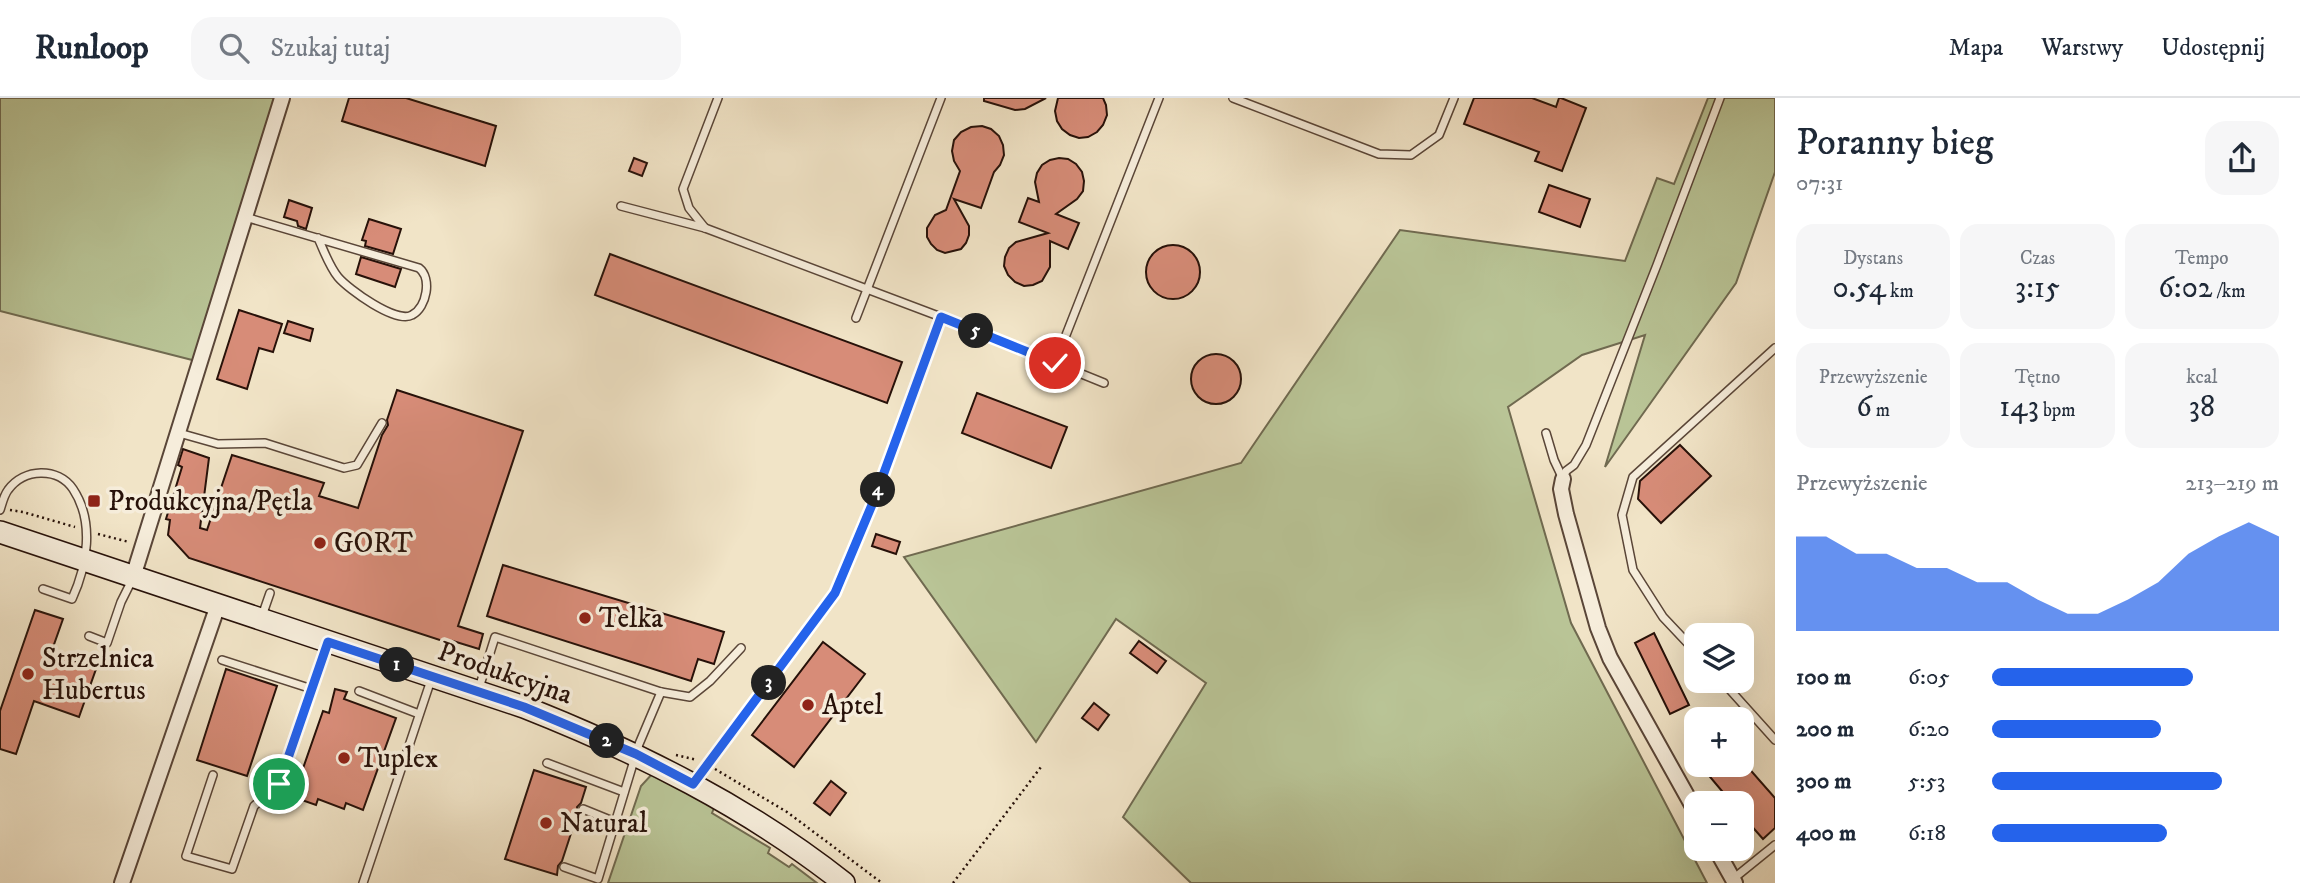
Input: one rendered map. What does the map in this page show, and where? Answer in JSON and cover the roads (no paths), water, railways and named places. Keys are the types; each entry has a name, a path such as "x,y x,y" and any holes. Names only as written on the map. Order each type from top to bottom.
{"street":[{"path":"133,578 282,98"},
{"path":"1563,479 1561,489 1566,514 1598,628 1610,658 1684,791"},
{"name":"Produkcyjna","path":"0,532 537,712 636,754 693,784 820,864 844,883"},
{"path":"122,883 218,605"},
{"path":"1723,861 1734,881"}],"lane":[{"path":"705,228 690,208 683,189 718,98"},
{"path":"856,318 941,98"},
{"path":"1055,363 1159,98"},
{"path":"1233,98 1379,154 1411,155 1439,135 1454,98"},
{"path":"1563,479 1586,445 1720,98"},
{"path":"621,206 705,228 868,288 1104,383"},
{"path":"245,217 318,238 419,268 427,279 421,306 412,315 404,317 391,314 349,289 336,274 318,238"},
{"path":"693,784 835,593 874,500 941,317"},
{"path":"1684,639 1663,617 1633,570 1622,515 1633,477 1775,348"},
{"path":"179,433 218,444 265,443 344,467 357,465 382,423"},
{"path":"1546,433 1563,479"},
{"path":"0,510 7,491 18,480 49,472 63,478 80,501 86,530 86,562 72,599 43,589"},
{"path":"89,636 107,643 121,602 133,578"},
{"path":"261,620 270,593"},
{"path":"477,692 495,637 662,692 691,697 741,648"},
{"path":"213,775 186,856 232,869 254,806 279,784 328,642"},
{"path":"222,660 312,689"},
{"path":"363,883 432,676"},
{"path":"359,691 419,714"},
{"path":"564,867 598,879 636,754 662,692"},
{"path":"1733,693 1775,740"},
{"path":"547,763 624,792"},
{"path":"583,809 615,822"},
{"path":"1734,881 1775,845"}],"place":[{"name":"Produkcyjna/Pętla","path":"94,501"},
{"name":"GORT","path":"320,543"},
{"name":"Telka","path":"585,618"},
{"name":"Strzelnica Hubertus","path":"28,674"},
{"name":"Aptel","path":"808,705"},
{"name":"Tuplex","path":"344,758"},
{"name":"Natural","path":"546,823"}]}
